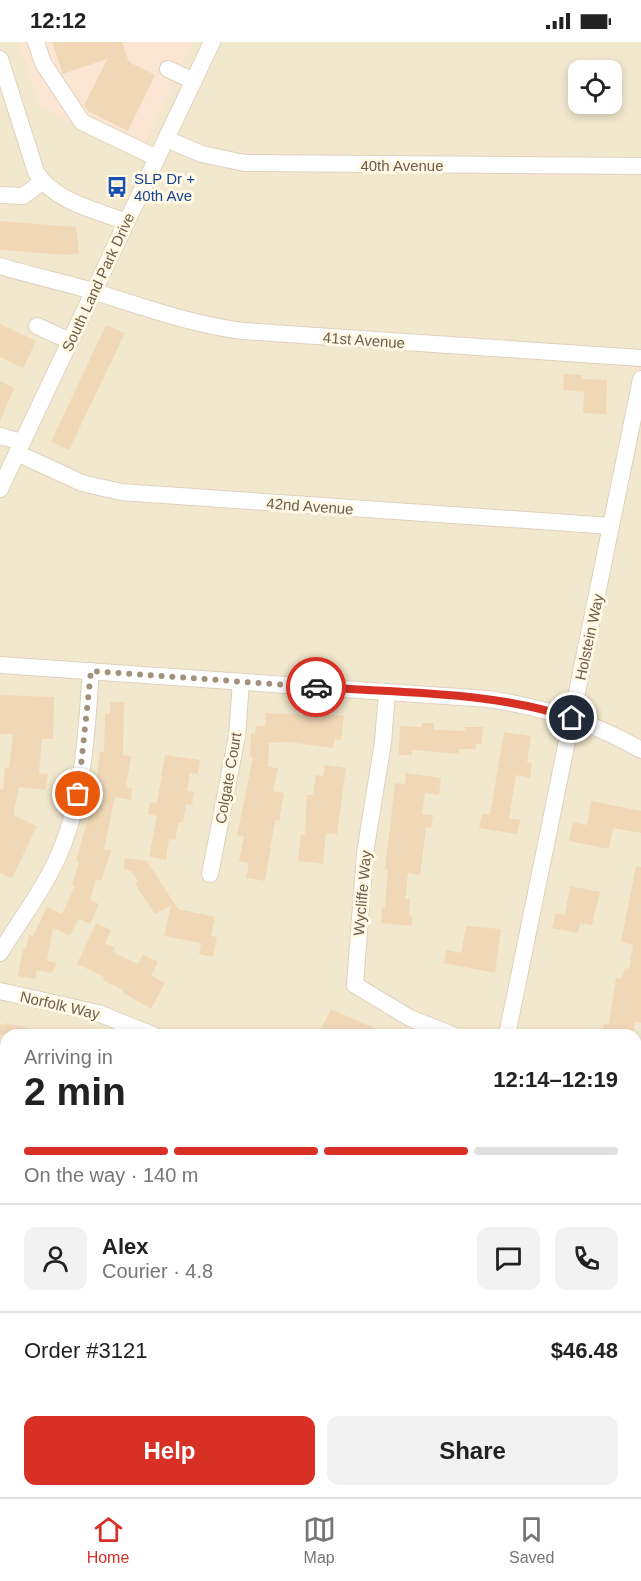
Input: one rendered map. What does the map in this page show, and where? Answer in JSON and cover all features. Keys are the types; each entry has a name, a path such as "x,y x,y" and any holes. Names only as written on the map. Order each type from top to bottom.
{"street":[{"path":"36,42 43,63 82,122 157,158"},
{"name":"South Land Park Drive","path":"0,489 212,42"},
{"path":"0,59 36,172 42,182 63,198 127,222"},
{"path":"168,69 194,81"},
{"name":"40th Avenue","path":"166,139 202,154 244,163 641,166"},
{"path":"0,195 23,196 42,182"},
{"name":"41st Avenue","path":"0,266 93,291 178,320 243,332 641,358"},
{"path":"36,326 70,341"},
{"name":"Holstein Way","path":"508,1029 641,379"},
{"name":"42nd Avenue","path":"0,436 82,483 121,492 611,526"},
{"path":"0,665 488,699 525,705 572,718 641,750"},
{"path":"0,953 46,881 67,835 81,780 91,671"},
{"name":"Colgate Court","path":"210,874 237,736 241,682"},
{"name":"Wycliffe Way","path":"387,692 383,742 365,853 355,985 410,1018 438,1029"},
{"name":"Norfolk Way","path":"0,991 98,1013 138,1029"}],"shaded area":[{"path":"0,42 641,42 641,1029 0,1029"},
{"path":"18,42 194,42 138,158 63,120 39,104"}],"building":[{"path":"52,42 122,42 129,62 155,75 128,131 88,111 84,106 107,59 63,74"},
{"path":"0,221 76,227 79,253 69,255 0,250"},
{"path":"0,324 36,341 23,368 0,357"},
{"path":"106,325 125,333 69,450 51,442"},
{"path":"564,374 582,375 582,379 607,380 606,414 583,413 584,392 563,390"},
{"path":"0,381 14,388 0,421"},
{"path":"0,695 54,697 53,739 42,739 39,773 48,774 46,790 19,787 13,815 37,826 12,878 0,873 0,789 3,790 5,767 9,768 13,734 0,734"},
{"path":"110,702 124,702 123,755 131,756 126,787 132,788 131,800 115,797 104,849 111,851 101,881 96,879 90,900 99,904 90,924 78,919 70,936 53,928 47,961 57,963 52,973 37,970 35,979 18,976 23,949 26,949 29,935 33,936 47,907 62,914 75,886 72,885 79,862 76,860 94,799 100,752 104,752 105,714 110,714"},
{"path":"310,712 344,716 341,740 335,739 333,748 288,742 269,743 268,767 278,768 273,791 284,793 279,821 275,820 265,881 246,878 249,863 239,861 244,836 237,835 253,757 250,757 251,733 255,734 256,726 265,726 266,713 309,715"},
{"path":"422,723 434,723 434,730 465,731 465,727 483,727 482,744 476,744 476,749 459,749 459,754 412,750 412,755 399,755 400,726 422,727"},
{"path":"504,732 531,736 527,762 532,763 530,778 516,775 509,818 520,820 517,834 479,828 482,814 490,815"},
{"path":"165,755 200,760 198,774 190,773 187,791 194,792 192,805 186,804 183,823 179,822 175,840 169,839 166,860 149,857 157,816 148,814 150,802 157,803"},
{"path":"325,765 346,768 337,834 326,833 323,864 298,861 301,834 305,835 307,795 313,795 316,775 323,776"},
{"path":"406,773 441,778 439,795 425,793 422,814 433,815 431,828 426,827 420,875 408,873 405,899 410,899 409,915 412,916 412,926 381,923 382,907 385,908 388,870 385,869 395,783 405,784"},
{"path":"591,801 641,811 641,833 613,828 609,849 569,841 573,822 587,825"},
{"path":"125,858 147,861 178,909 215,917 211,936 217,937 213,957 199,954 201,943 164,936 171,905 155,914 135,884 138,882 131,871 123,869"},
{"path":"636,867 641,867 641,1023 635,1022 634,1029 603,1029 604,1024 609,1024 616,978 622,979 625,968 629,969 633,945 621,942"},
{"path":"570,886 600,892 592,925 580,923 578,933 552,928 556,913 565,915"},
{"path":"96,923 111,930 105,943 115,948 112,952 138,964 143,954 158,962 151,975 165,983 151,1009 103,980 104,977 77,964"},
{"path":"466,926 501,929 495,973 444,963 446,950 461,953"},
{"path":"331,1009 374,1028 373,1029 321,1029"},
{"path":"5,1023 32,1029 0,1029 0,1024 5,1025"}],"way so far":[{"path":"78,794 91,671 316,687"}],"place":[{"name":"SLP Dr + 40th Ave","path":"117,187"}],"route":[{"path":"316,687 488,699 525,705 572,718"}]}
